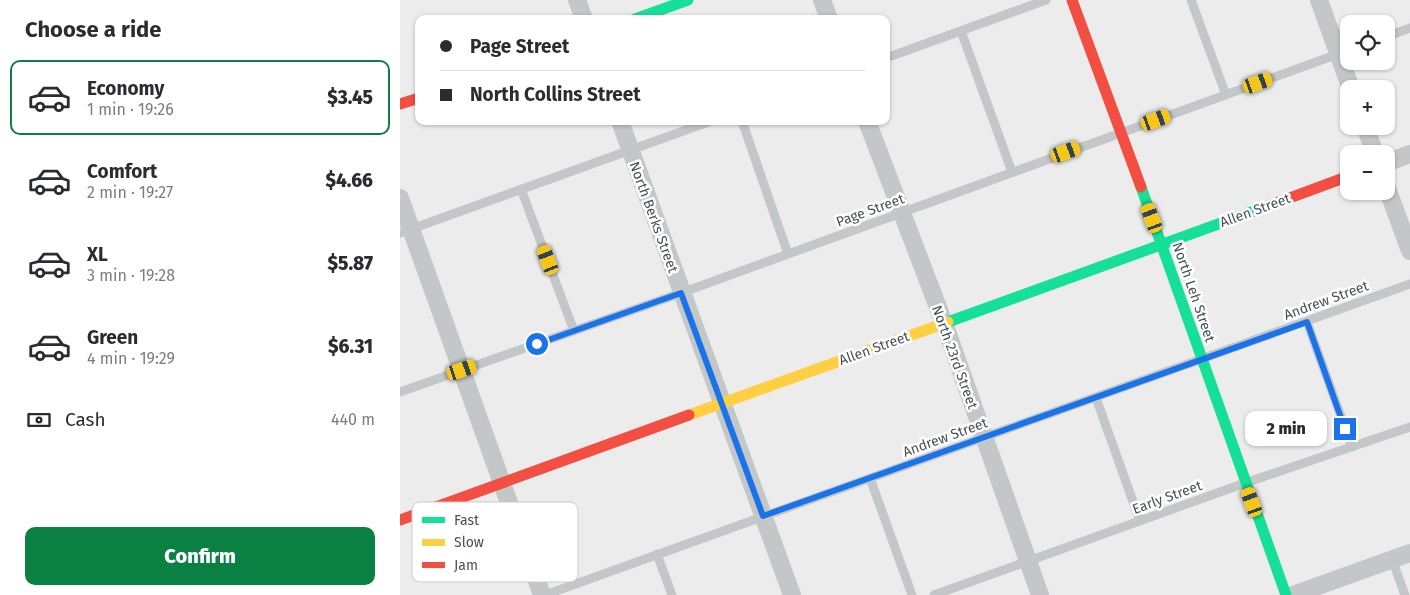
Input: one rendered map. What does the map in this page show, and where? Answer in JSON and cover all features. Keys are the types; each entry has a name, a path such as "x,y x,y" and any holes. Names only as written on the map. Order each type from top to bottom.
{"street":[{"path":"577,0 583,15"},
{"path":"646,15 688,0"},
{"path":"822,0 828,15"},
{"name":"North Leh Street","path":"1072,0 1286,595"},
{"path":"1319,0 1340,44"},
{"path":"400,104 415,99"},
{"name":"North Berks Street","path":"621,125 792,595"},
{"name":"North 23rd Street","path":"868,125 944,323 1040,595"},
{"path":"1395,160 1410,154"},
{"name":"Allen Street","path":"450,502 1340,179"},
{"path":"400,198 406,231 462,370 509,502"},
{"path":"1391,200 1410,251"},
{"name":"Allen Street","path":"400,520 412,516"},
{"path":"1293,595 1410,553"},
{"path":"539,582 544,595"}],"lane":[{"path":"890,57 1046,0"},
{"path":"1191,0 1226,95"},
{"path":"1395,33 1410,28"},
{"path":"961,31 1012,172"},
{"name":"Page Street","path":"400,392 681,293 1340,53"},
{"path":"406,231 700,125"},
{"path":"743,125 788,254"},
{"path":"521,189 574,331"},
{"name":"Andrew Street","path":"544,595 1410,284"},
{"path":"1307,322 1352,447"},
{"path":"1096,398 1140,521"},
{"name":"Early Street","path":"934,595 1245,483 1410,427"},
{"path":"870,478 912,595"},
{"path":"657,554 672,595"},
{"path":"1392,559 1405,595"}],"traffic: fast":[{"path":"646,15 688,0"},
{"path":"1141,187 1286,595"},
{"path":"948,322 1268,206"}],"traffic: slow":[{"path":"689,415 948,322"}],"traffic: jam":[{"path":"1072,0 1141,187"},
{"path":"400,104 415,99"},
{"path":"1268,206 1340,179"},
{"path":"450,502 689,415"},
{"path":"400,520 412,516"}],"route":[{"path":"537,344 681,293 763,516 1307,322 1345,429"}]}
